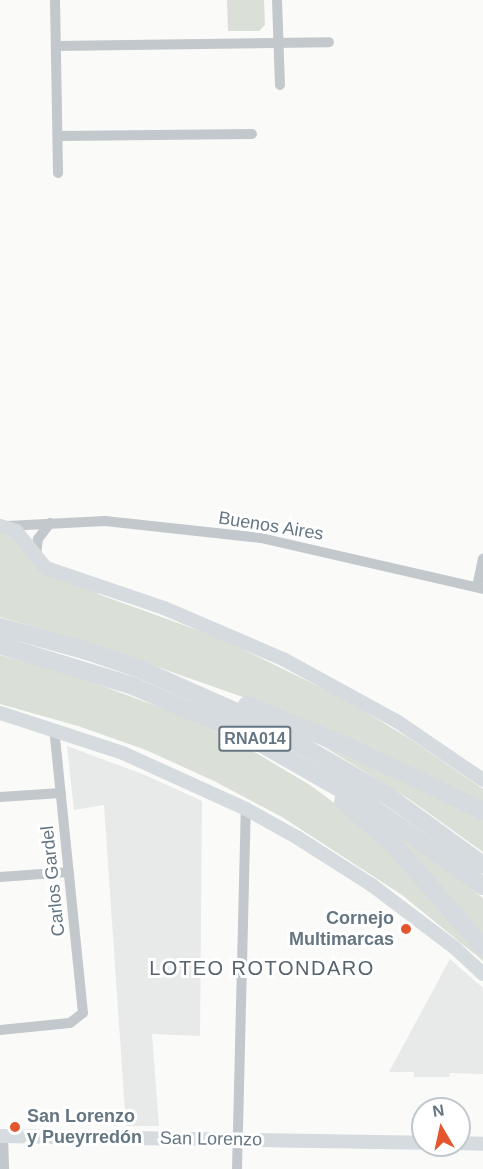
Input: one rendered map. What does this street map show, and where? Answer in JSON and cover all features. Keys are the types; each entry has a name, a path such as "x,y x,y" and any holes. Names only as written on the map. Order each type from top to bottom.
{"highway":[{"name":"RNA014","path":"0,627 84,650 141,670 264,724 319,753 408,808 483,865"},
{"name":"RNA014","path":"0,645 72,665 159,696 282,754 377,810 483,886"},
{"path":"141,670 279,717 483,811"},
{"path":"282,754 378,829 420,873 483,947"}],"street":[{"path":"55,0 58,173"},
{"path":"277,0 280,85"},
{"path":"56,46 329,42"},
{"path":"58,136 252,134"},
{"name":"Buenos Aires","path":"2,526 105,521 261,538 480,588"},
{"path":"36,557 38,539 50,523"},
{"path":"2,526 20,535 36,557 51,570 179,614 306,670 412,731 483,780"},
{"path":"480,588 483,560"},
{"path":"0,713 123,753 246,809 298,838 373,886 455,948 483,974"},
{"name":"Carlos Gardel","path":"0,1030 70,1023 83,1013 54,729"},
{"path":"0,797 61,793"},
{"path":"237,1169 246,809"},
{"path":"0,877 69,872"},
{"path":"1,1136 4,1169"},
{"name":"San Lorenzo","path":"1,1136 411,1143"}],"shaded area":[{"path":"227,0 264,0 265,25 259,31 228,31"},
{"path":"0,533 16,538 39,568 98,590 98,594 222,639 346,700 410,739 483,789 483,805 254,701 101,647 0,617"},
{"path":"0,655 67,673 170,711 236,741 310,785 360,822 411,873 483,956 483,961 402,895 282,817 214,781 146,750 78,726 0,704"},
{"path":"318,743 483,815 483,852 409,799"},
{"path":"67,746 145,775 202,801 200,1036 152,1034 159,1126 126,1126 104,805 74,810"},
{"path":"383,826 437,862 483,898 483,942"},
{"path":"450,959 483,988 483,1074 450,1073 449,1077 414,1077 414,1072 389,1072"}],"place":[{"name":"Cornejo Multimarcas","path":"406,929"},
{"name":"San Lorenzo y Pueyrredón","path":"15,1127"}],"district":[{"name":"LOTEO ROTONDARO","path":"262,968"}]}
